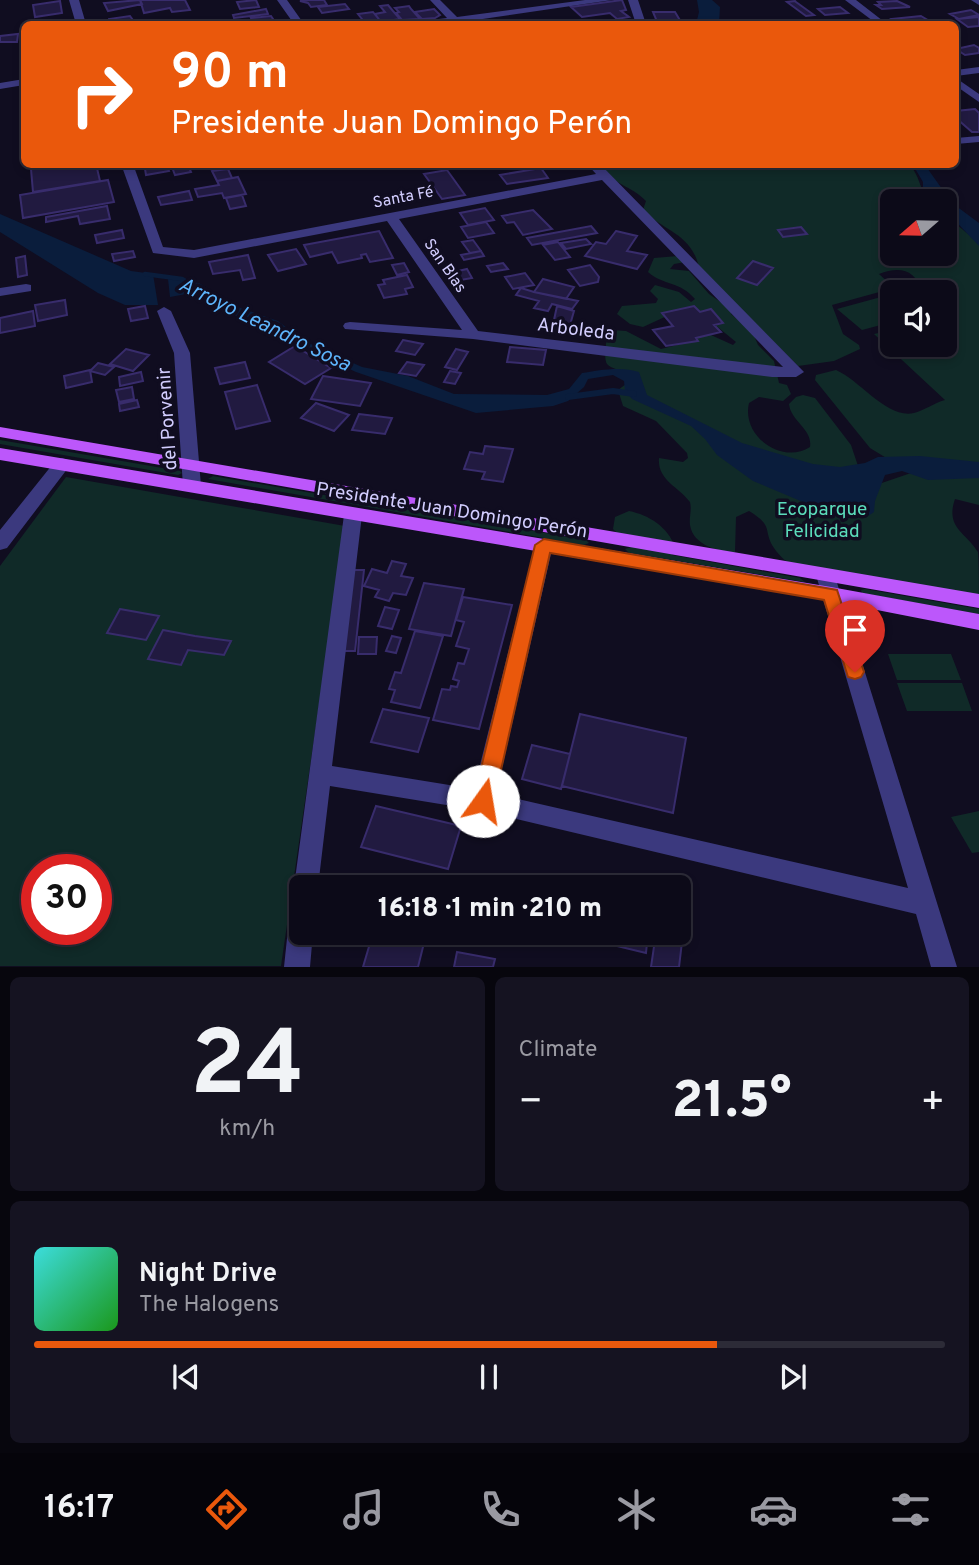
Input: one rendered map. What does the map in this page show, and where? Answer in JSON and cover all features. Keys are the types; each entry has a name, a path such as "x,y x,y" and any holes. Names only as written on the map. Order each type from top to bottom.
{"main road":[{"name":"Presidente Juan Domingo Perón","path":"0,432 190,464 613,548 829,584 979,601"},
{"name":"Presidente Juan Domingo Perón","path":"0,454 544,545 613,548"},
{"name":"Presidente Juan Domingo Perón","path":"829,584 979,622"}],"street":[{"path":"75,0 80,21"},
{"path":"282,0 297,21"},
{"path":"435,0 455,21"},
{"path":"463,21 607,0"},
{"path":"634,0 640,21"},
{"path":"850,0 878,21"},
{"path":"959,73 979,70"},
{"path":"0,86 21,82"},
{"path":"959,83 979,99"},
{"path":"959,141 979,139"},
{"name":"Santa Fé","path":"128,168 158,250 194,254 604,176"},
{"path":"597,168 604,176"},
{"name":"Arboleda","path":"350,326 473,335 796,372 604,176"},
{"name":"San Blas","path":"390,216 473,335"},
{"path":"0,292 26,288"},
{"name":"del Porvenir","path":"164,311 182,353 192,486"},
{"path":"0,543 62,464"},
{"path":"307,875 353,515"},
{"path":"483,801 544,545"},
{"path":"829,584 944,967"},
{"path":"319,774 483,801 925,904"},
{"path":"297,967 299,945"}],"green space":[{"name":"Ecoparque Felicidad","path":"604,168 912,168 922,189 880,189 880,266 957,266 957,225 979,243 979,505 955,499 953,517 958,529 978,552 979,603 795,568 781,557 771,542 765,525 749,511 736,517 735,552 707,546 692,532 690,502 665,478 659,466 659,458 683,462 688,458 687,453 656,421 623,406 618,390 630,381 629,373 609,366 605,357 606,341 611,330 626,331 661,349 681,344 702,331 733,345 736,342 714,324 669,315 643,327 630,324 617,314 622,306 656,303 658,299 650,291 655,285 679,292 691,302 695,299 684,289 660,280 648,272 654,258 678,256 686,262 674,264 670,269 689,271 709,294 732,310 731,314 753,333 758,345 774,361 779,383 787,385 791,394 783,401 759,397 749,403 748,415 757,436 776,450 799,452 810,447 808,435 789,404 796,397 803,395 815,398 851,445 858,466 876,485 911,473 870,448 815,380 816,375 836,370 884,405 904,413 914,413 945,400 899,357 957,357 957,280 917,280 906,271 900,270 879,274 885,280 880,280 880,292 832,305 843,334 859,345 860,349 834,361 798,366 699,267 690,247 643,210 646,201 617,181","holes":["753,262 773,268 757,285 737,278"]},
{"path":"880,297 880,325 862,330 837,309"},
{"path":"0,440 182,473 178,475 0,444"},
{"path":"213,476 586,540 589,543 584,545 208,479"},
{"path":"66,477 345,526 294,875 289,875 289,911 281,966 0,966 0,566"},
{"path":"629,511 650,519 663,528 675,547 672,555 800,578 805,582 629,553 625,549 631,547 613,529 615,517"},
{"path":"861,590 979,609 979,614 862,593"},
{"path":"888,654 951,654 961,680 897,680"},
{"path":"897,683 962,683 972,711 907,711"},
{"path":"979,811 979,852 972,853 951,817"}],"water":[{"path":"697,0 712,0 720,7 719,21 697,21 699,12"},
{"path":"915,168 927,168 942,189 923,189 923,182"},
{"path":"957,207 979,223 979,246 957,223"},
{"path":"0,214 131,271 153,274 158,305 125,305 98,293 0,232"},
{"path":"168,279 199,283 235,306 278,321 304,341 362,367 408,376 454,394 547,395 569,389 582,373 610,369 632,370 639,372 647,395 742,443 813,464 840,467 865,463 878,457 920,456 979,462 979,478 928,480 902,471 885,475 875,501 874,512 865,518 822,510 753,481 717,455 691,426 632,399 625,391 624,381 613,375 588,379 584,387 568,401 553,406 476,413 356,372 274,334 256,321 237,317 220,303 197,292 170,297"}],"building":[{"path":"140,0 185,0 190,10 172,12 170,8 144,13"},
{"path":"140,0 142,4 108,11 104,3"},
{"path":"256,0 259,7 240,9 237,2"},
{"path":"324,0 327,5 311,7 300,1"},
{"path":"622,0 626,10 621,11 629,17 617,19 610,13 582,17 571,7"},
{"path":"60,1 62,13 35,17 33,5"},
{"path":"795,1 814,15 806,16 787,2"},
{"path":"897,1 910,7 882,9 876,5 881,5 878,2"},
{"path":"345,4 349,9 322,13 318,7"},
{"path":"388,5 400,19 380,21 375,14 385,12 380,6"},
{"path":"409,6 420,19 402,20 396,13 399,12 395,8"},
{"path":"840,7 848,13 825,15 818,9"},
{"path":"266,9 268,14 234,18 233,15"},
{"path":"434,9 440,15 435,18 422,19 415,12"},
{"path":"971,10 979,15 959,19 950,14"},
{"path":"373,12 380,21 364,21 358,14"},
{"path":"653,12 675,12 680,21 657,21"},
{"path":"130,16 134,21 109,21"},
{"path":"271,16 274,21 252,21 251,18"},
{"path":"921,16 929,21 895,21 892,19"},
{"path":"979,17 979,26 968,27 957,19"},
{"path":"18,34 17,42 0,42 0,36"},
{"path":"974,45 979,48 979,53 965,55 959,48"},
{"path":"975,109 979,113 979,132 972,132 959,121 959,111"},
{"path":"97,168 100,181 33,192 31,169"},
{"path":"168,168 169,171 146,175 145,169"},
{"path":"172,168 189,168 191,172 175,175"},
{"path":"541,168 548,178 507,184 500,175"},
{"path":"228,169 232,178 217,181 212,171"},
{"path":"447,170 465,195 442,199 424,174"},
{"path":"238,177 246,194 224,198 222,193 198,197 195,189 219,185 217,181"},
{"path":"108,180 114,202 23,218 20,195"},
{"path":"189,191 192,200 161,205 158,197"},
{"path":"242,195 246,206 230,209 226,198"},
{"path":"107,206 110,219 80,224 78,216 46,222 46,217"},
{"path":"485,208 494,220 468,225 460,213"},
{"path":"533,210 552,229 523,235 514,222 507,223 502,216"},
{"path":"486,222 494,233 468,238 461,227"},
{"path":"591,226 597,233 532,245 527,238"},
{"path":"801,227 807,234 783,237 778,230"},
{"path":"122,230 124,238 97,243 95,235"},
{"path":"379,231 393,258 370,262 366,254 361,255 362,258 338,263 332,252 310,257 304,245"},
{"path":"616,231 637,236 627,251 647,255 637,269 585,256 596,242 606,244"},
{"path":"586,239 591,244 566,249 561,243"},
{"path":"473,240 481,251 470,253 462,242"},
{"path":"558,242 570,257 555,260 543,245"},
{"path":"296,249 306,264 278,271 268,255"},
{"path":"133,251 135,257 114,261 112,254"},
{"path":"481,251 484,256 464,260 461,255"},
{"path":"248,255 255,278 243,280 240,270 213,274 209,262"},
{"path":"25,256 27,275 18,277 16,258"},
{"path":"753,261 773,268 757,285 737,278"},
{"path":"404,263 409,272 397,275 392,265"},
{"path":"503,263 508,269 491,272 487,266"},
{"path":"590,265 599,277 598,282 580,286 568,270"},
{"path":"467,269 472,278 455,281 450,273"},
{"path":"525,273 534,285 513,289 505,277"},
{"path":"407,275 413,287 405,289 407,294 384,298 378,285 385,284 383,280"},
{"path":"543,279 574,287 566,299 534,292"},
{"path":"521,288 578,301 572,309 552,304 548,311 534,308 539,301 516,295"},
{"path":"65,300 67,315 38,321 35,305"},
{"path":"145,306 148,318 131,321 128,309"},
{"path":"557,306 574,311 568,332 552,329"},
{"path":"694,306 700,312 711,309 723,323 714,325 721,332 696,338 698,341 666,346 653,330 673,326 662,313"},
{"path":"33,311 35,326 0,333 0,318"},
{"path":"403,340 423,344 415,355 396,351"},
{"path":"295,346 331,368 305,384 269,362"},
{"path":"510,347 546,350 543,365 507,362"},
{"path":"126,349 149,355 133,371 110,364"},
{"path":"456,349 468,352 457,370 445,367"},
{"path":"245,362 250,378 220,384 215,368"},
{"path":"407,362 424,365 416,376 399,373"},
{"path":"98,363 114,367 105,375 90,371"},
{"path":"90,370 92,382 66,388 64,376"},
{"path":"450,371 461,373 455,384 444,382"},
{"path":"141,372 143,381 120,386 119,377"},
{"path":"323,376 371,383 360,406 311,399"},
{"path":"257,385 270,421 236,429 225,392"},
{"path":"132,387 134,399 119,402 116,390"},
{"path":"137,400 139,407 120,411 119,404"},
{"path":"316,403 349,415 334,431 301,418"},
{"path":"359,414 392,418 385,434 352,430"},
{"path":"485,446 513,449 503,482 482,479 485,472 464,469 470,452 483,454"},
{"path":"392,561 406,564 401,576 413,578 406,595 393,593 389,601 375,597 379,590 364,586 372,569 387,573"},
{"path":"347,570 364,570 355,651 337,651"},
{"path":"424,583 464,589 451,636 409,629"},
{"path":"463,597 512,605 479,729 433,720 442,689 457,687 459,681 453,679 458,663 464,664 469,649 456,646 464,622 456,620"},
{"path":"385,607 399,610 392,629 378,626"},
{"path":"120,609 159,616 146,640 107,633"},
{"path":"163,630 231,641 224,655 188,650 181,665 148,659"},
{"path":"415,631 443,636 420,708 391,702 395,690 389,689 395,672 401,673"},
{"path":"392,636 401,638 396,653 386,651"},
{"path":"359,637 377,637 376,654 358,654"},
{"path":"383,709 429,718 418,752 371,742"},
{"path":"580,714 686,738 673,813 562,786"},
{"path":"532,745 570,754 561,789 522,779"},
{"path":"376,806 461,826 448,869 361,847"},
{"path":"369,945 424,945 418,967 363,967"},
{"path":"613,945 647,945 646,953"},
{"path":"654,945 682,945 679,967 651,967"},
{"path":"457,952 495,959 493,967 454,967"}],"waterway":[{"name":"Arroyo Leandro Sosa","path":"145,274 182,279 189,283"},
{"name":"Arroyo Leandro Sosa","path":"568,397 613,391 634,394"}],"route":[{"path":"483,801 544,545 831,594 855,672"}]}
